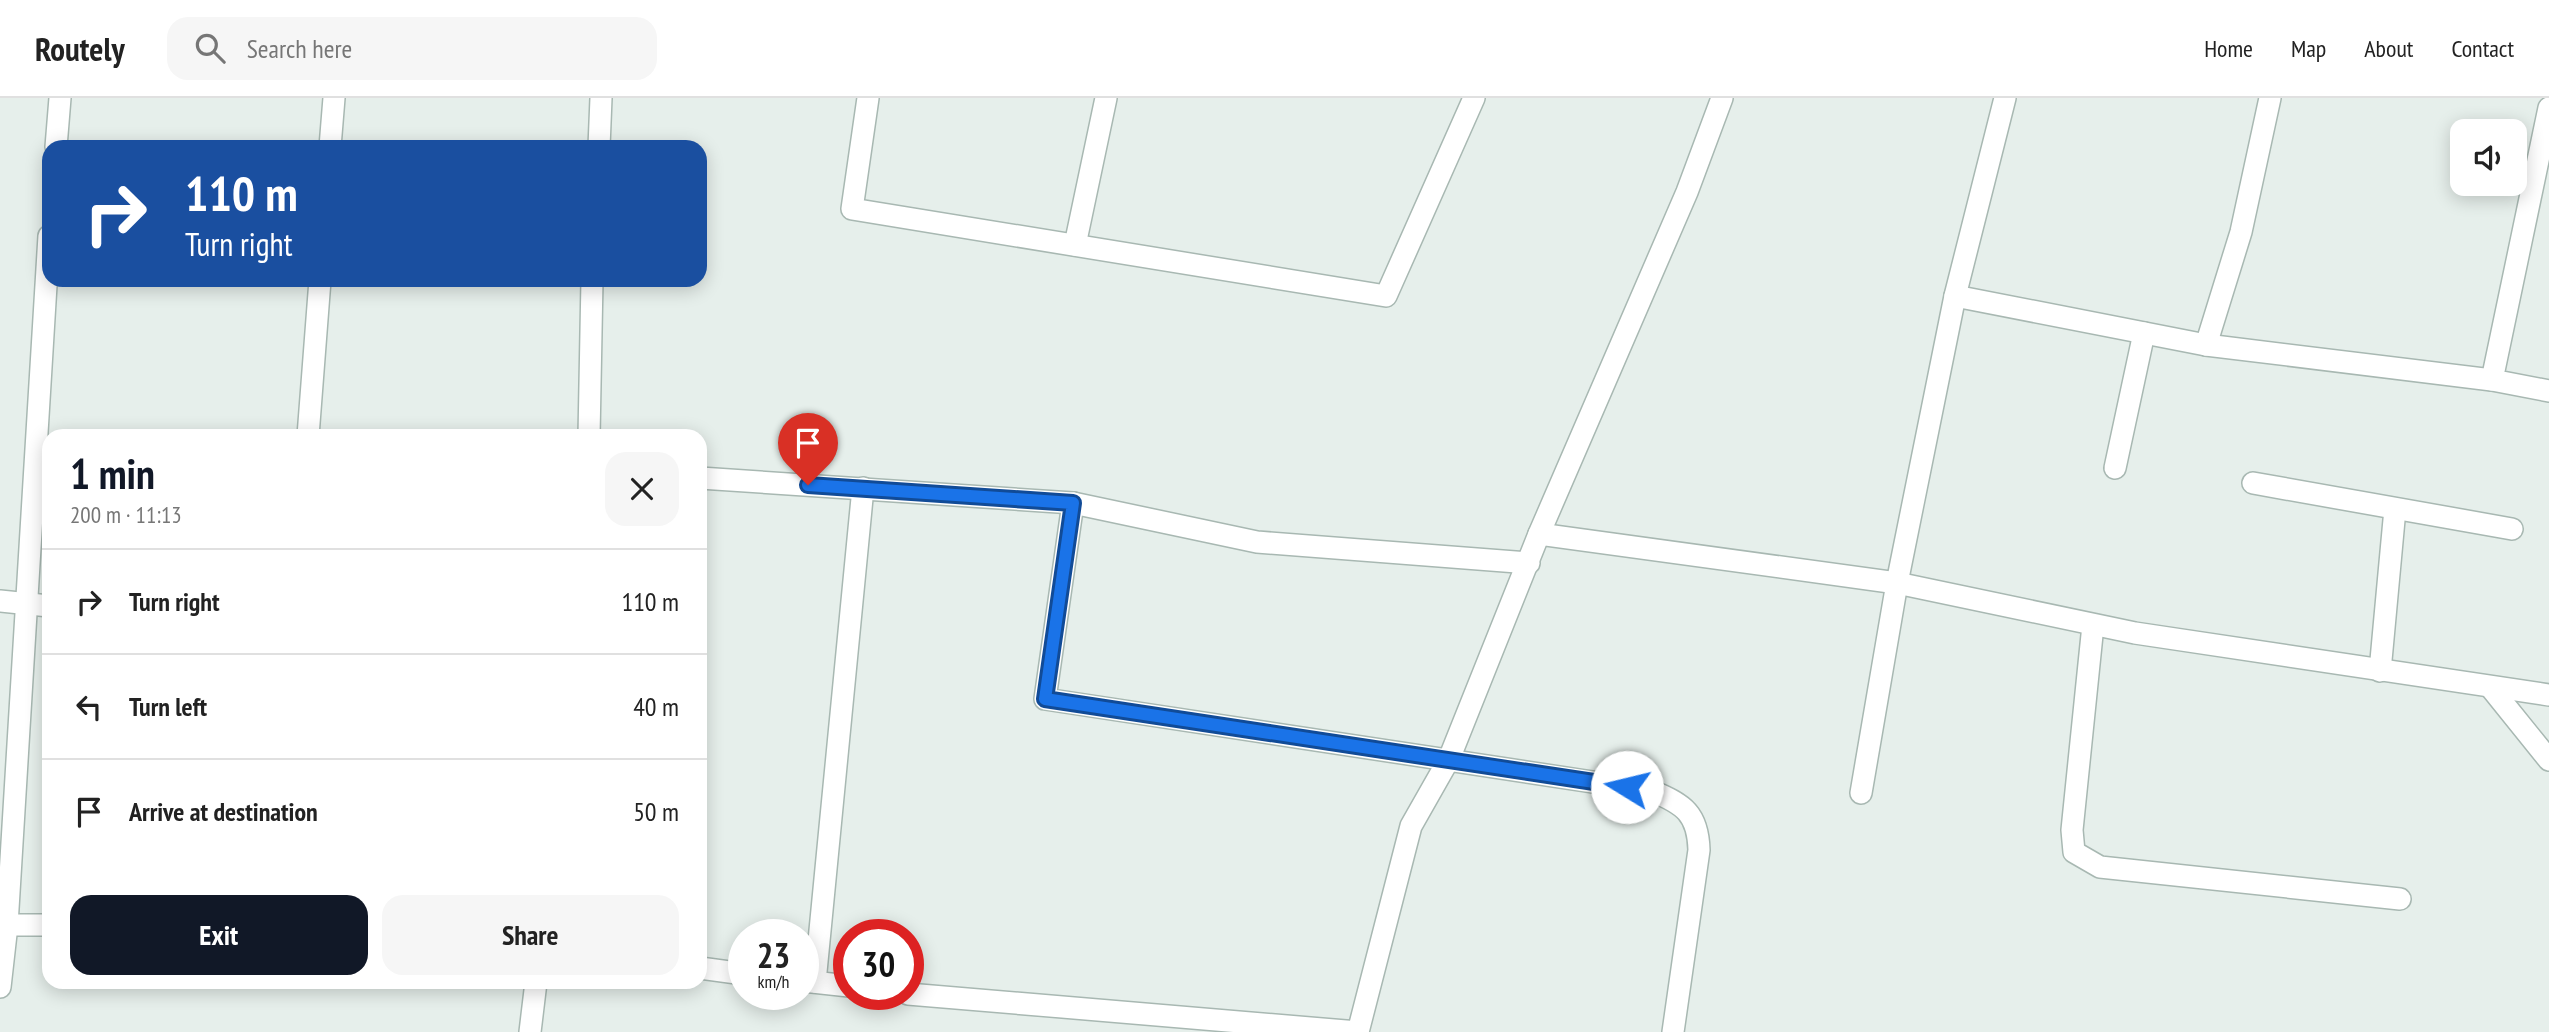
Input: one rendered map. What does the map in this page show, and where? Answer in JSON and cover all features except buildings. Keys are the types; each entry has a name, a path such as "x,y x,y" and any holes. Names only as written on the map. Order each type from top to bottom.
{"street":[{"path":"57,140 60,98"},
{"path":"331,140 334,98"},
{"path":"599,140 601,98"},
{"path":"868,98 852,209 1385,296 1474,98"},
{"path":"1075,245 1106,98"},
{"path":"924,994 1358,1032 1411,826 1449,759 1539,534 1687,192 1722,98"},
{"path":"1861,793 1897,583 1955,296 2005,98"},
{"path":"2206,345 2241,232 2270,98"},
{"path":"2492,380 2545,143 2549,108"},
{"path":"0,987 39,605 38,389 45,287"},
{"path":"309,429 319,287"},
{"path":"589,429 592,287"},
{"path":"1955,296 2206,345 2492,380 2549,391"},
{"path":"2115,468 2144,332"},
{"path":"707,478 1073,503 1257,542 1529,563"},
{"path":"2253,483 2512,529"},
{"path":"816,919 863,488"},
{"path":"1073,503 1045,699 1652,791 1676,801 1690,814 1698,831 1699,850 1673,1032"},
{"path":"2380,671 2395,509"},
{"path":"1539,534 1897,583 2093,625 2549,695"},
{"path":"0,601 39,605"},
{"path":"2093,625 2071,830 2074,852 2100,867 2400,899"},
{"path":"2491,688 2549,760"},
{"path":"7,925 42,925"},
{"path":"707,969 728,972"},
{"path":"530,1032 535,989"}],"route":[{"path":"808,485 1073,503 1045,699 1627,787"}]}
